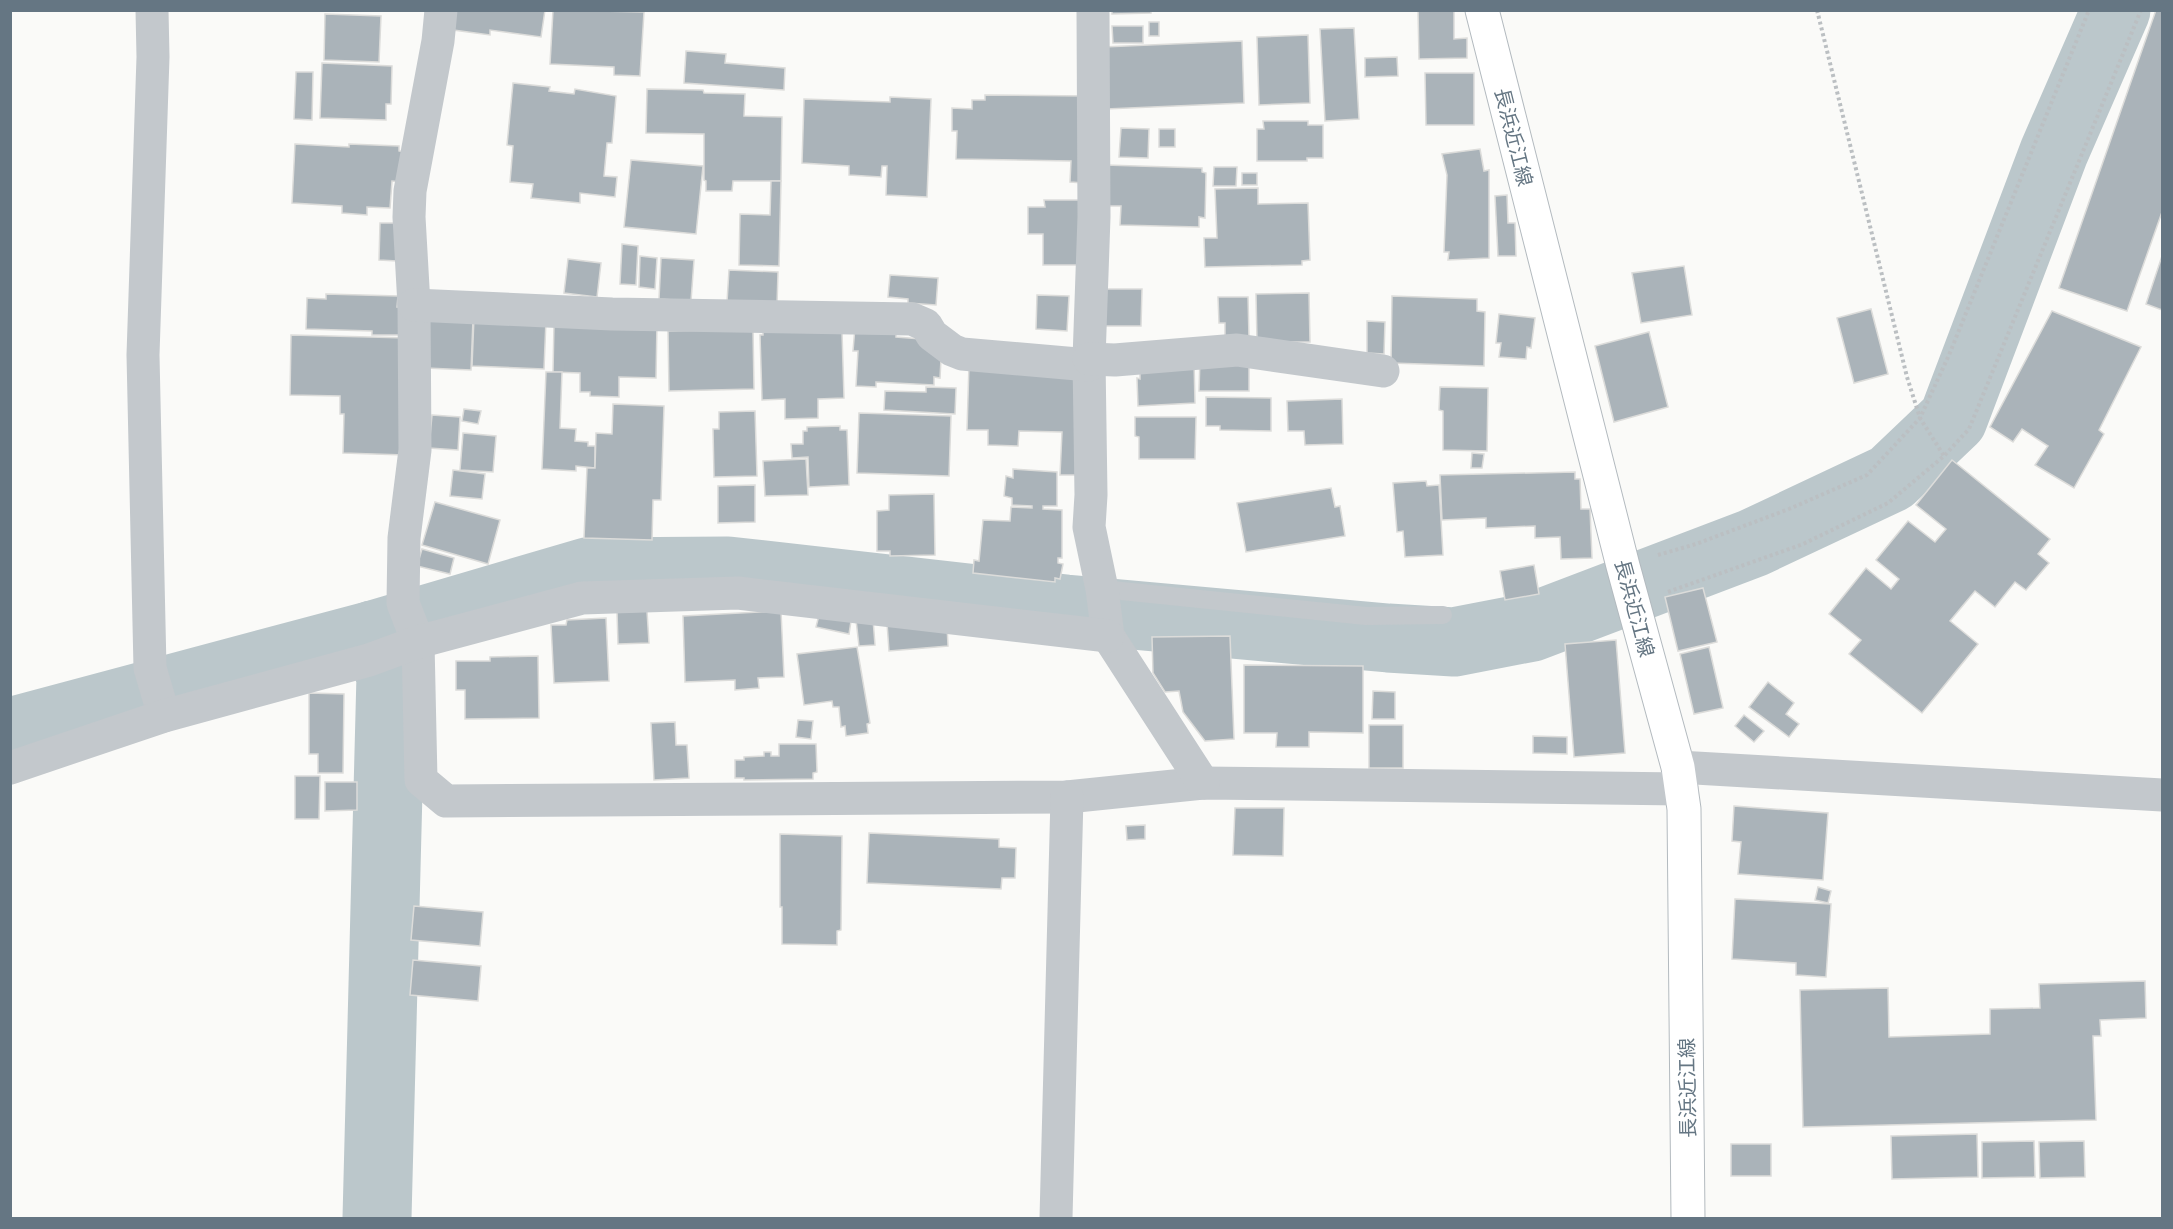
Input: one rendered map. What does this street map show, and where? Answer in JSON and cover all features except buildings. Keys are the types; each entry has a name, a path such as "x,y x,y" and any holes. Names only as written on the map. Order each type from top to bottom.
{"main road":[{"name":"長浜近江線","path":"1482,10 1623,566 1680,778 1684,810 1688,1218"}],"street":[{"path":"152,10 153,57 142,355 150,668 162,710"},
{"path":"441,10 438,41 410,191 415,450 404,538 421,780 446,801 1067,797 1203,783 1680,778 2163,795"},
{"path":"1093,10 1094,217 1089,362 1091,495 1089,527 1105,611 1203,783"},
{"path":"414,305 612,314 912,319 926,325 932,335 962,354 1089,362 1237,350 1383,371"},
{"path":"10,768 162,710 369,660 409,631 582,598 738,593 1105,611"},
{"path":"1056,1218 1067,797"}],"lane":[{"path":"1105,611 1366,616 1443,615"}],"path":[{"path":"1817,10 1907,377 1921,419 1943,454"},
{"path":"1623,566 1696,544 1867,475 1921,419 1949,356 2089,10"},
{"path":"1634,604 1803,544 1888,503 1969,429 2141,10"}],"waterway":[{"path":"10,732 373,635 587,572 728,571 1066,609 1454,642 1532,627 1753,543 1891,478 1953,419 2054,152 2116,10"},
{"path":"373,635 391,675 377,1218"}]}
